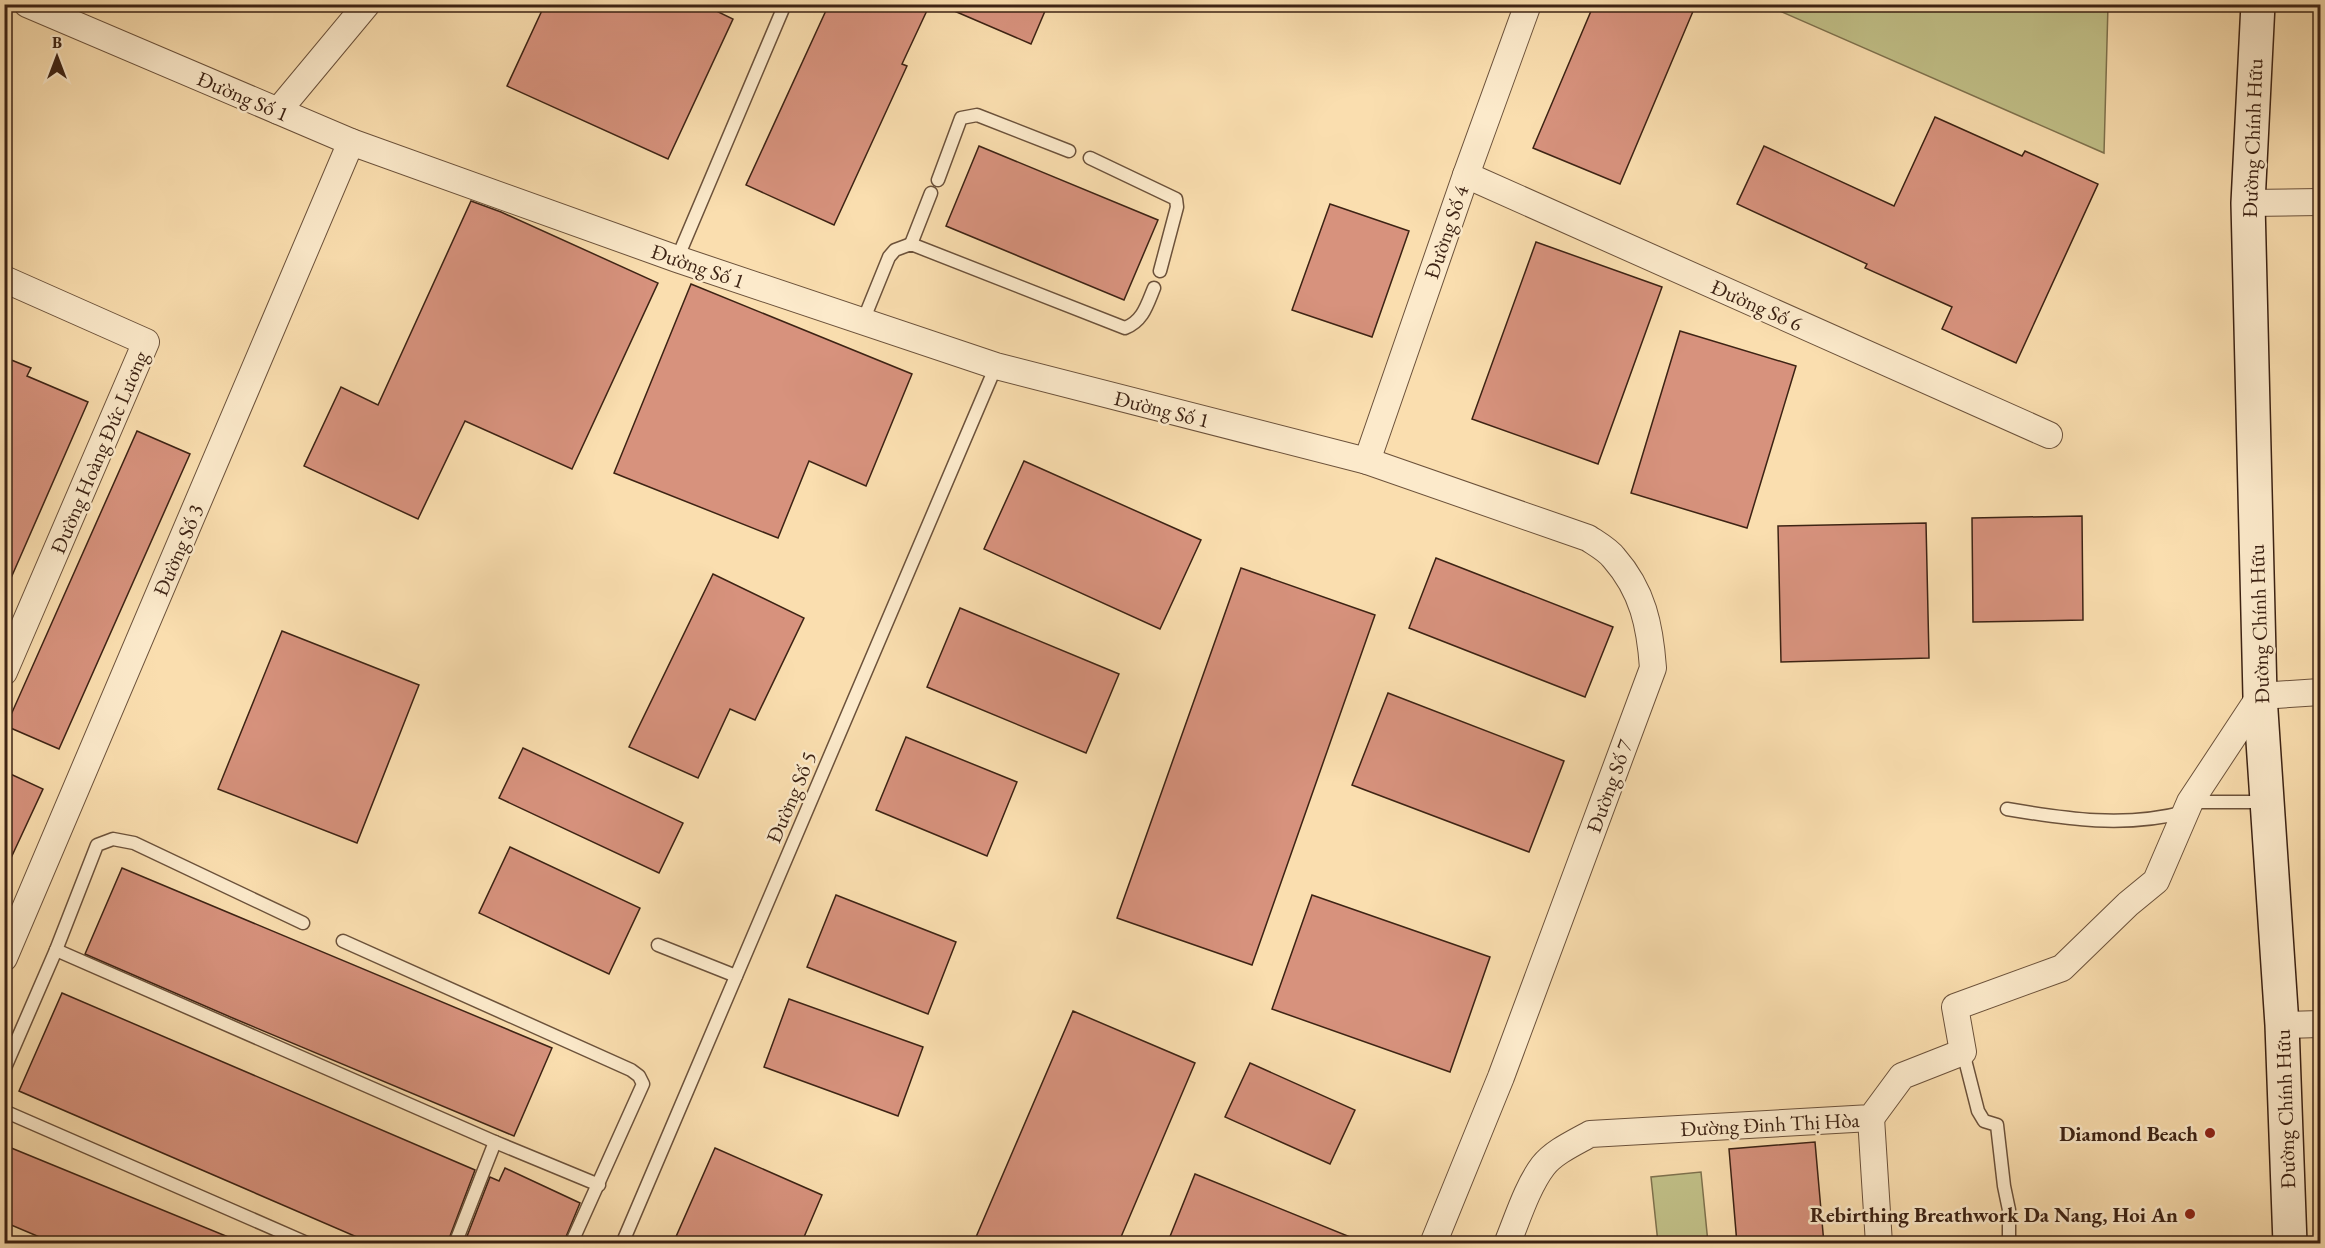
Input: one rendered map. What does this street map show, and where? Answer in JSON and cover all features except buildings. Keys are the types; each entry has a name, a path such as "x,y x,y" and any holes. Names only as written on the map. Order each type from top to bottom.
{"street":[{"name":"Đường Số 1","path":"27,4 351,142 677,259 996,366 1378,464"},
{"path":"279,111 367,4"},
{"name":"Đường Số 4","path":"1378,464 1466,175 1528,4"},
{"name":"Đường Chính Hữu","path":"2258,4 2248,203 2260,696 2282,1025 2290,1244"},
{"name":"Đường Số 3","path":"4,958 351,142"},
{"name":"Đường Số 6","path":"1466,175 2049,435"},
{"path":"2248,203 2320,202"},
{"name":"Đường Hoàng Đức Lương","path":"4,279 146,342 4,672"},
{"name":"Đường Số 7","path":"1378,464 1588,538 1614,558 1640,597 1651,633 1653,668 1501,1077 1433,1244"},
{"path":"1963,1052 1955,1007 2062,968 2128,904 2156,881 2188,807 2260,696 2320,692"},
{"path":"2282,1025 2320,1024"},
{"name":"Đường Đinh Thị Hòa","path":"1507,1244 1526,1198 1544,1166 1563,1149 1590,1134 1870,1118 1902,1076 1963,1052"},
{"path":"1870,1118 1879,1244"}],"lane":[{"path":"677,259 785,4"},
{"path":"938,180 961,118 968,115 976,115 1069,151"},
{"path":"1090,158 1176,199 1177,207 1160,271"},
{"path":"911,244 931,193"},
{"path":"863,321 889,257 895,250 911,244 1125,328 1141,318 1154,288"},
{"name":"Đường Số 5","path":"622,1244 996,366"},
{"path":"2007,809 2065,819 2124,822 2162,819 2188,807 2268,802"},
{"path":"4,1070 56,950 97,845 113,839 134,843 303,923"},
{"path":"343,941 631,1070 639,1076 643,1084 571,1244"},
{"path":"658,945 736,976"},
{"path":"56,950 495,1142 599,1185"},
{"path":"1963,1052 1978,1111 1984,1121 1997,1125 2009,1210 2009,1244"},
{"path":"4,1111 309,1244"},
{"path":"455,1244 495,1142"}],"shaded area":[{"path":"1766,5 2108,5 2104,153"},
{"path":"1701,1172 1708,1243 1658,1243 1651,1177"}],"place":[{"name":"Diamond Beach","path":"2210,1133"},
{"name":"Rebirthing Breathwork Da Nang, Hoi An","path":"2190,1214"}]}
